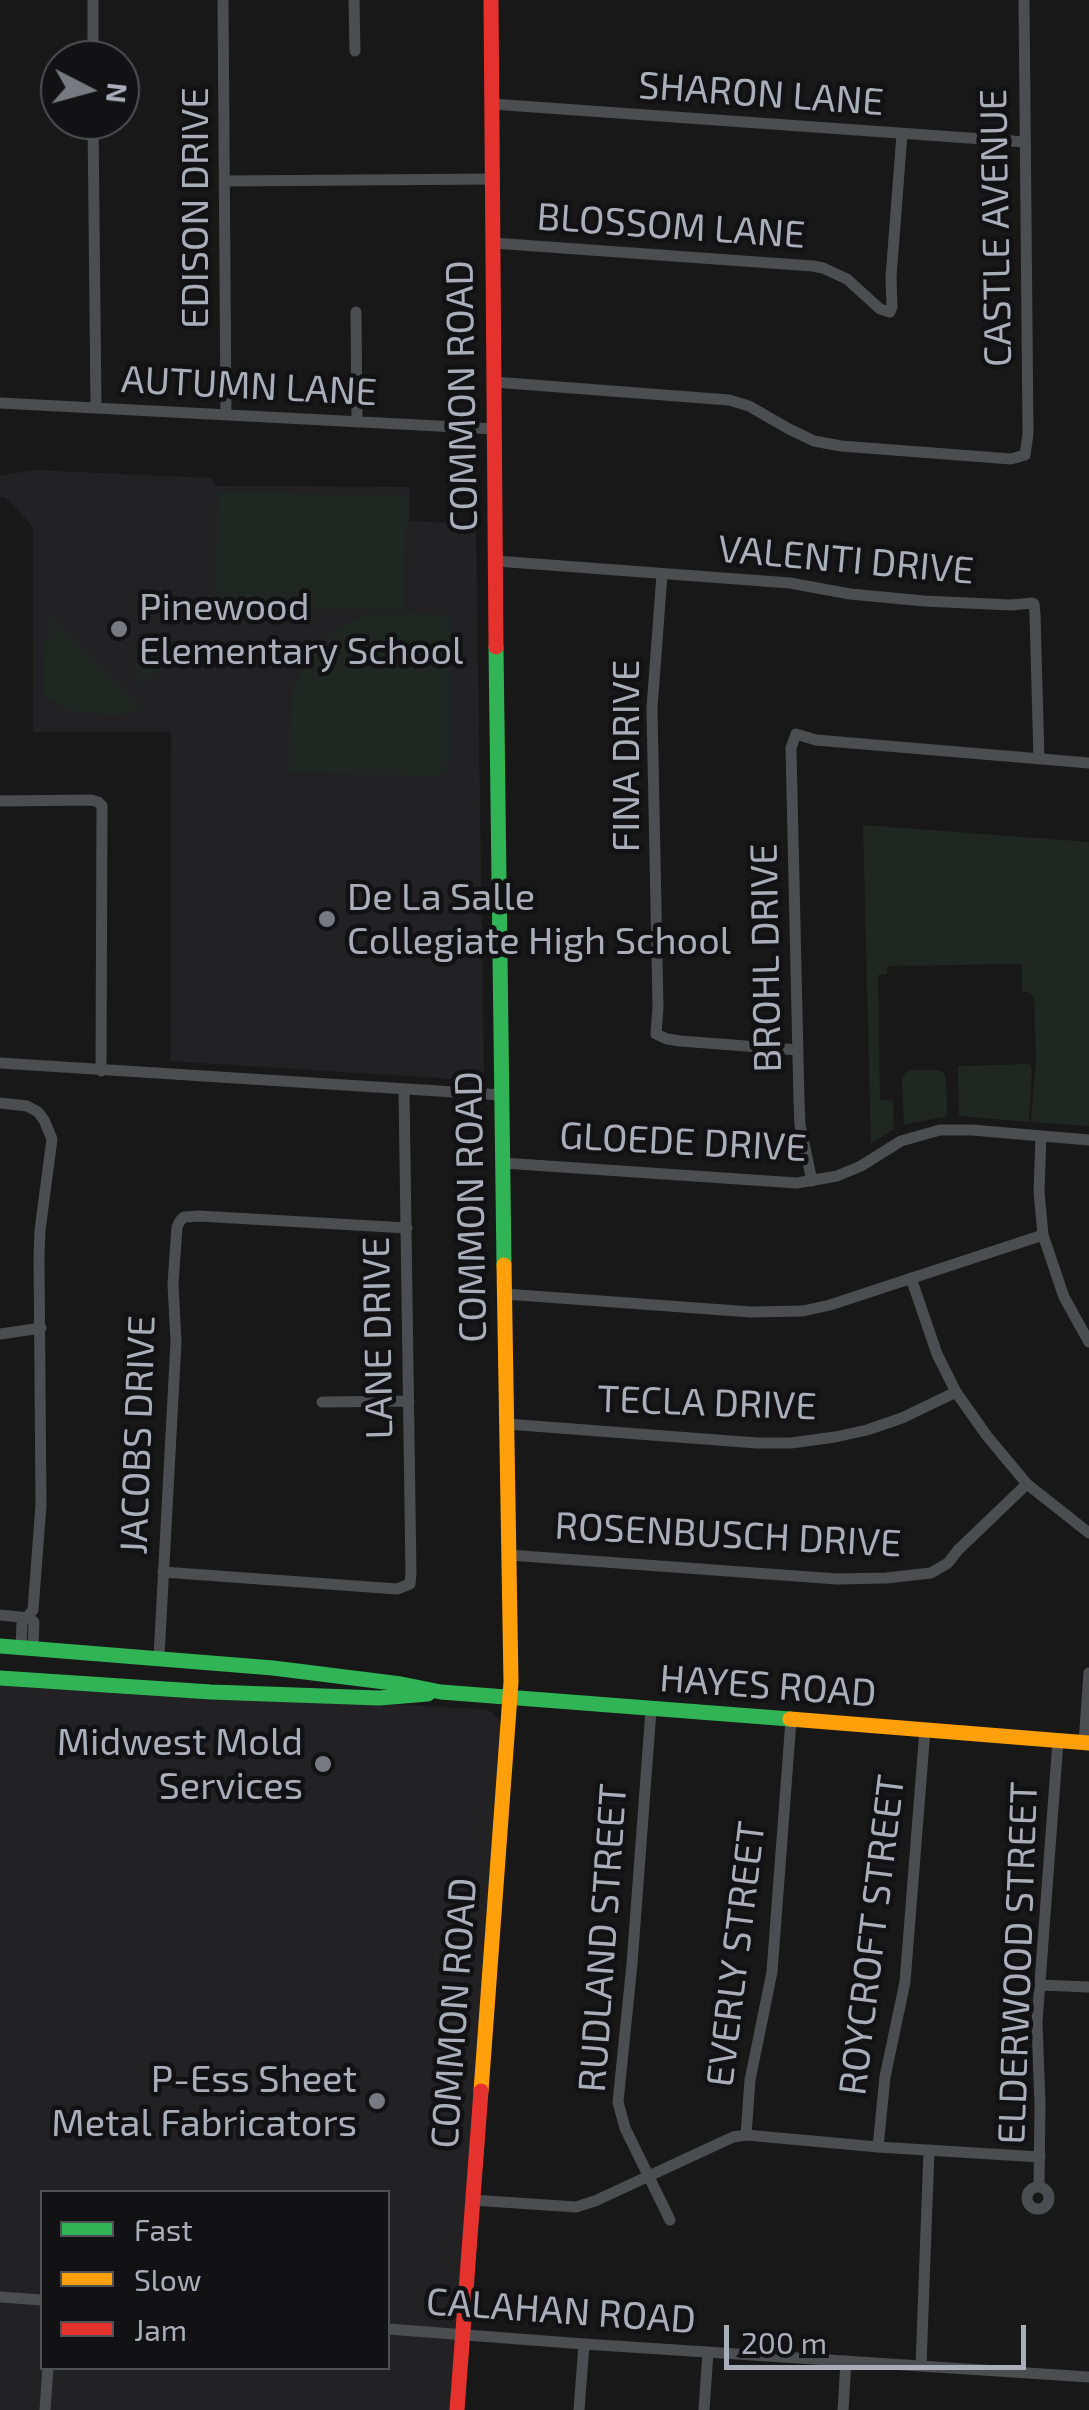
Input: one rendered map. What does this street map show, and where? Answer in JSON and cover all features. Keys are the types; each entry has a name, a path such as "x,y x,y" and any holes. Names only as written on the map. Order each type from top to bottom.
{"street":[{"path":"93,0 93,40"},
{"name":"EDISON DRIVE","path":"223,0 226,414"},
{"path":"354,0 355,50"},
{"name":"COMMON ROAD","path":"457,2410 511,1698 498,927 492,0"},
{"name":"CASTLE AVENUE","path":"494,382 718,398 749,406 814,440 841,446 1011,459 1025,454 1028,443 1024,0"},
{"name":"SHARON LANE","path":"492,104 1025,142"},
{"name":"BLOSSOM LANE","path":"493,243 813,266 847,279 880,309 890,312 902,134"},
{"path":"94,140 96,408"},
{"name":"BLOSSOM LANE","path":"224,181 493,179"},
{"path":"356,312 357,421"},
{"name":"AUTUMN LANE","path":"0,402 494,429"},
{"name":"VALENTI DRIVE","path":"496,561 790,583 924,601 1011,606 1032,602 1036,615 1039,759"},
{"name":"FINA DRIVE","path":"662,574 652,708 656,1034 667,1039 798,1050"},
{"name":"BROHL DRIVE","path":"812,1181 800,1125 791,748 796,734 816,740 1039,759"},
{"path":"1039,759 1089,762"},
{"path":"0,800 91,800 102,806 101,1071"},
{"path":"0,1063 501,1095"},
{"name":"LANE DRIVE","path":"163,1572 397,1589 410,1584 404,1090"},
{"path":"0,1102 27,1106 38,1112 52,1139 40,1230 42,1486 33,1610 28,1618"},
{"name":"GLOEDE DRIVE","path":"503,1163 782,1183 837,1176 861,1166 900,1140 940,1130 1089,1140"},
{"path":"1040,1136 1042,1235 1064,1297 1089,1342"},
{"name":"JACOBS DRIVE","path":"158,1657 176,1342 173,1273 177,1227 184,1217 199,1216 407,1228"},
{"path":"505,1294 782,1313 830,1305 1042,1235"},
{"path":"910,1278 931,1340 956,1392 1027,1484 1089,1534"},
{"path":"0,1334 41,1328"},
{"name":"TECLA DRIVE","path":"507,1424 792,1443 867,1430 956,1392"},
{"path":"322,1402 409,1401"},
{"name":"ROSENBUSCH DRIVE","path":"509,1555 837,1578 931,1574 948,1564 1027,1484"},
{"path":"0,1615 34,1622 27,1649"},
{"name":"HAYES ROAD","path":"0,1646 298,1670 442,1692 1086,1743"},
{"path":"296,1695 298,1670"},
{"path":"1086,1743 1089,1673"},
{"name":"HAYES ROAD","path":"0,1678 379,1698 442,1692"},
{"name":"RUDLAND STREET","path":"651,1710 618,2094 622,2121 670,2220"},
{"name":"EVERLY STREET","path":"746,2135 750,2080 772,1972 791,1720"},
{"name":"ROYCROFT STREET","path":"878,2147 885,2076 905,1982 925,1730"},
{"name":"ELDERWOOD STREET","path":"1039,2187 1037,2022 1058,1741"},
{"path":"1040,1984 1089,1987"},
{"path":"472,2200 576,2206 595,2201 733,2137 746,2135 1040,2157"},
{"path":"921,2366 929,2150"},
{"path":"0,2297 40,2300"},
{"name":"CALAHAN ROAD","path":"390,2329 1089,2377"},
{"path":"580,2410 584,2344"},
{"path":"704,2410 708,2352"},
{"path":"843,2410 846,2360"},
{"path":"45,2410 48,2370"}],"shaded area":[{"name":"De La Salle Collegiate High School","path":"33,470 213,478 214,486 410,487 410,521 476,524 484,1081 170,1061 171,732 33,732 33,527 5,497 0,497 0,476"},
{"path":"219,492 407,495 403,610 215,608"},
{"path":"47,610 141,704 140,710 115,716 70,711 44,696"},
{"path":"449,614 450,766 441,776 287,772 293,689 312,651 344,624 370,615"},
{"path":"155,647 169,660 143,685 130,672"},
{"path":"863,825 1089,842 1089,1126 1031,1122 1036,1057 1034,999 1031,993 1022,991 1022,964 887,966 887,974 878,975 880,1099 893,1101 894,1129 871,1144"},
{"path":"1030,1064 1029,1122 959,1116 958,1066"},
{"path":"911,1070 944,1073 947,1116 904,1125 902,1079"},
{"path":"0,1684 481,1709 498,1719 502,1731 450,2410 0,2410"}],"traffic: fast":[{"path":"496,647 504,1265"},
{"path":"0,1646 273,1668 441,1692 790,1719"},
{"path":"0,1678 211,1692 379,1698 428,1694"}],"traffic: slow":[{"path":"481,2091 511,1682 504,1265"},
{"path":"790,1719 1089,1743"}],"traffic: jam":[{"path":"491,0 496,647"},
{"path":"457,2410 481,2091"}],"place":[{"name":"Pinewood Elementary School","path":"119,629"},
{"name":"De La Salle Collegiate High School","path":"327,919"},
{"name":"Midwest Mold Services","path":"323,1764"},
{"name":"P-Ess Sheet Metal Fabricators","path":"377,2101"}]}
